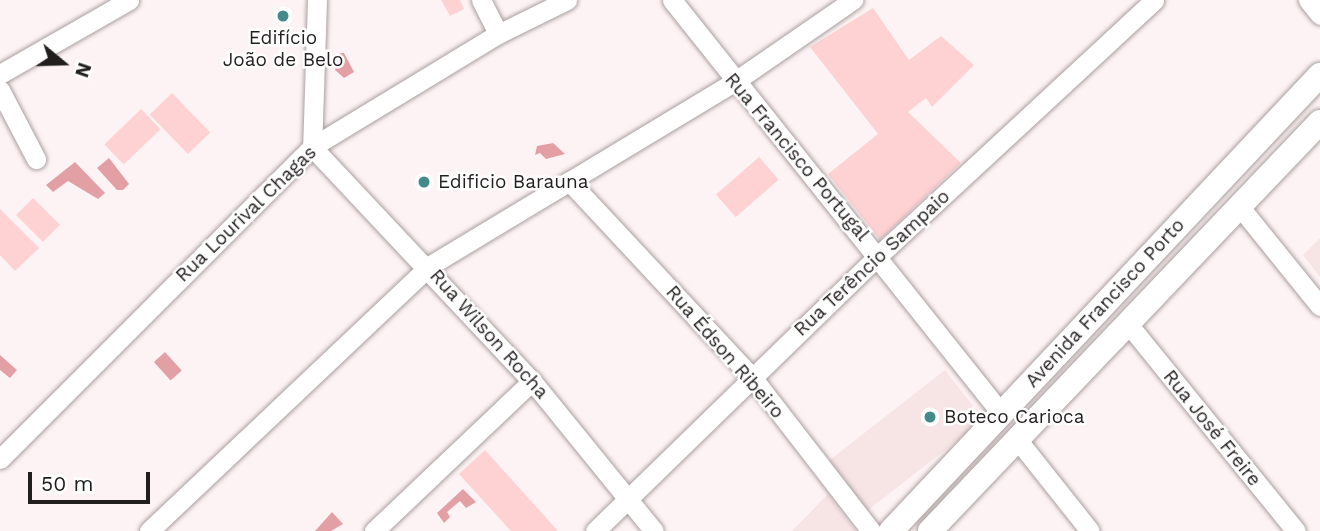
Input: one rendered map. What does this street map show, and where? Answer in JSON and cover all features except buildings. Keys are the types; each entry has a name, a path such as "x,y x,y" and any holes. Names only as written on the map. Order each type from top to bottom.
{"main road":[{"name":"Avenida Francisco Porto","path":"891,531 1320,75"},
{"name":"Avenida Francisco Porto","path":"930,531 1129,325 1320,121"}],"street":[{"path":"0,74 129,0"},
{"path":"312,147 317,0"},
{"path":"481,0 498,34"},
{"name":"Rua Lourival Chagas","path":"0,459 312,147 498,34 568,0"},
{"name":"Rua Francisco Portugal","path":"671,0 734,82 879,255 1002,413"},
{"path":"149,531 429,267 734,82 853,0"},
{"name":"Rua Terêncio Sampaio","path":"595,531 879,255 1154,0"},
{"path":"1308,0 1320,15"},
{"path":"0,89 36,159"},
{"name":"Rua Wilson Rocha","path":"312,147 429,267 532,381 654,531"},
{"name":"Rua Édson Ribeiro","path":"569,181 752,377 871,531"},
{"path":"1240,206 1320,306"},
{"name":"Rua José Freire","path":"1129,325 1296,531"},
{"path":"374,531 532,381"},
{"path":"1017,439 1090,531"}],"shaded area":[{"path":"441,0 460,0 464,9 450,16"},
{"path":"873,8 909,60 941,36 974,65 932,107 926,98 908,112 961,163 880,240 828,174 878,134 810,47"},
{"path":"340,53 344,53 354,72 344,78 335,70"},
{"path":"172,93 210,133 188,154 150,115"},
{"path":"141,109 160,129 124,165 104,144"},
{"path":"553,143 565,154 546,159 540,153 535,155 537,146"},
{"path":"759,157 779,180 736,217 716,194"},
{"path":"109,158 129,184 123,190 117,190 97,168"},
{"path":"75,162 105,193 98,199 68,181 53,192 46,185"},
{"path":"33,198 60,225 43,242 16,215"},
{"path":"0,209 39,248 15,271 0,255"},
{"path":"1320,238 1320,277 1303,255"},
{"path":"165,352 182,371 171,381 154,362"},
{"path":"0,355 17,370 10,378 0,370"},
{"path":"945,370 984,420 866,511 828,462"},
{"path":"485,450 558,531 511,531 459,474"},
{"path":"463,489 476,502 466,508 460,501 447,512 450,517 444,523 437,513"},
{"path":"828,494 856,531 792,531"},
{"path":"332,512 343,524 331,531 315,531"}],"place":[{"name":"Edifício João de Belo","path":"283,16"},
{"name":"Edificio Barauna","path":"424,182"},
{"name":"Boteco Carioca","path":"930,417"}]}
